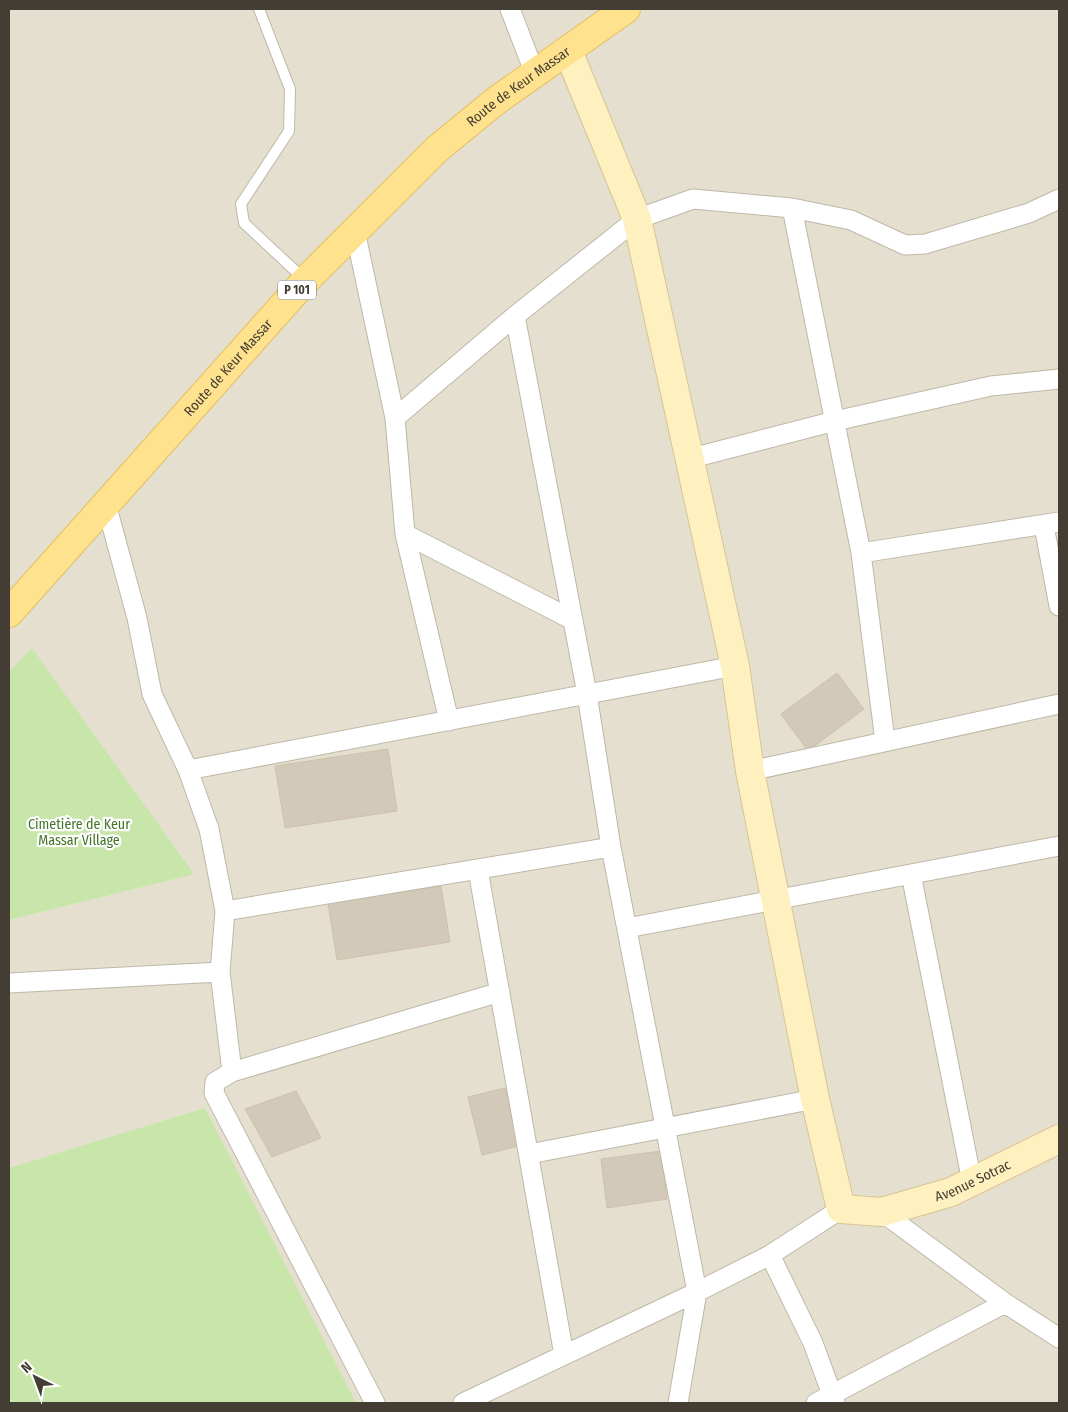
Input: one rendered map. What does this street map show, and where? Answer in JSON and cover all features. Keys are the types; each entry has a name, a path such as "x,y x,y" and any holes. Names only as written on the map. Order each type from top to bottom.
{"main road":[{"name":"Route de Keur Massar","path":"9,613 305,281 437,149 497,100 626,9"}],"street":[{"path":"510,9 535,74"},
{"path":"463,1403 697,1292 770,1255 841,1210 815,1099 777,899 750,771 735,666 688,459 637,219 568,51"},
{"path":"395,418 515,316 637,219 693,199 792,208 851,220 904,245 934,241 1029,213 1059,199"},
{"path":"792,208 861,553 885,742"},
{"path":"355,231 395,418 405,534 449,721"},
{"path":"515,316 571,619 587,694 611,847 697,1292 678,1403"},
{"path":"688,459 835,421 991,386 1059,379"},
{"path":"106,504 138,618 152,694 188,770 210,830 225,911 220,972 232,1072"},
{"path":"861,553 1052,524 1059,606"},
{"path":"405,534 571,619"},
{"path":"188,770 735,666"},
{"path":"750,771 1059,704"},
{"path":"627,928 1059,846"},
{"path":"225,911 611,847"},
{"path":"478,870 564,1355"},
{"path":"912,874 972,1182"},
{"path":"9,983 220,972"},
{"path":"375,1403 214,1093 215,1082 232,1072 500,992"},
{"path":"528,1154 815,1099"},
{"name":"Avenue Sotrac","path":"841,1210 882,1212 951,1192 1059,1139"},
{"path":"882,1212 1005,1303 1059,1338"},
{"path":"770,1255 813,1342 827,1400 1005,1303"}],"lane":[{"path":"259,9 290,89 289,131 241,204 244,223 305,281"}],"shaded area":[{"path":"9,9 1059,9 1059,1403 9,1403"}],"green space":[{"name":"Cimetière de Keur Massar Village","path":"32,648 194,874 9,920 9,672"},
{"path":"205,1108 356,1403 9,1403 9,1168"}],"building":[{"path":"837,673 864,709 808,751 781,714"},
{"path":"388,749 397,811 285,828 275,766"},
{"path":"441,886 450,942 337,960 328,903"},
{"path":"505,1088 519,1146 482,1155 468,1097"},
{"path":"296,1091 321,1138 272,1157 245,1109"},
{"path":"661,1151 667,1199 607,1208 601,1159"}]}
